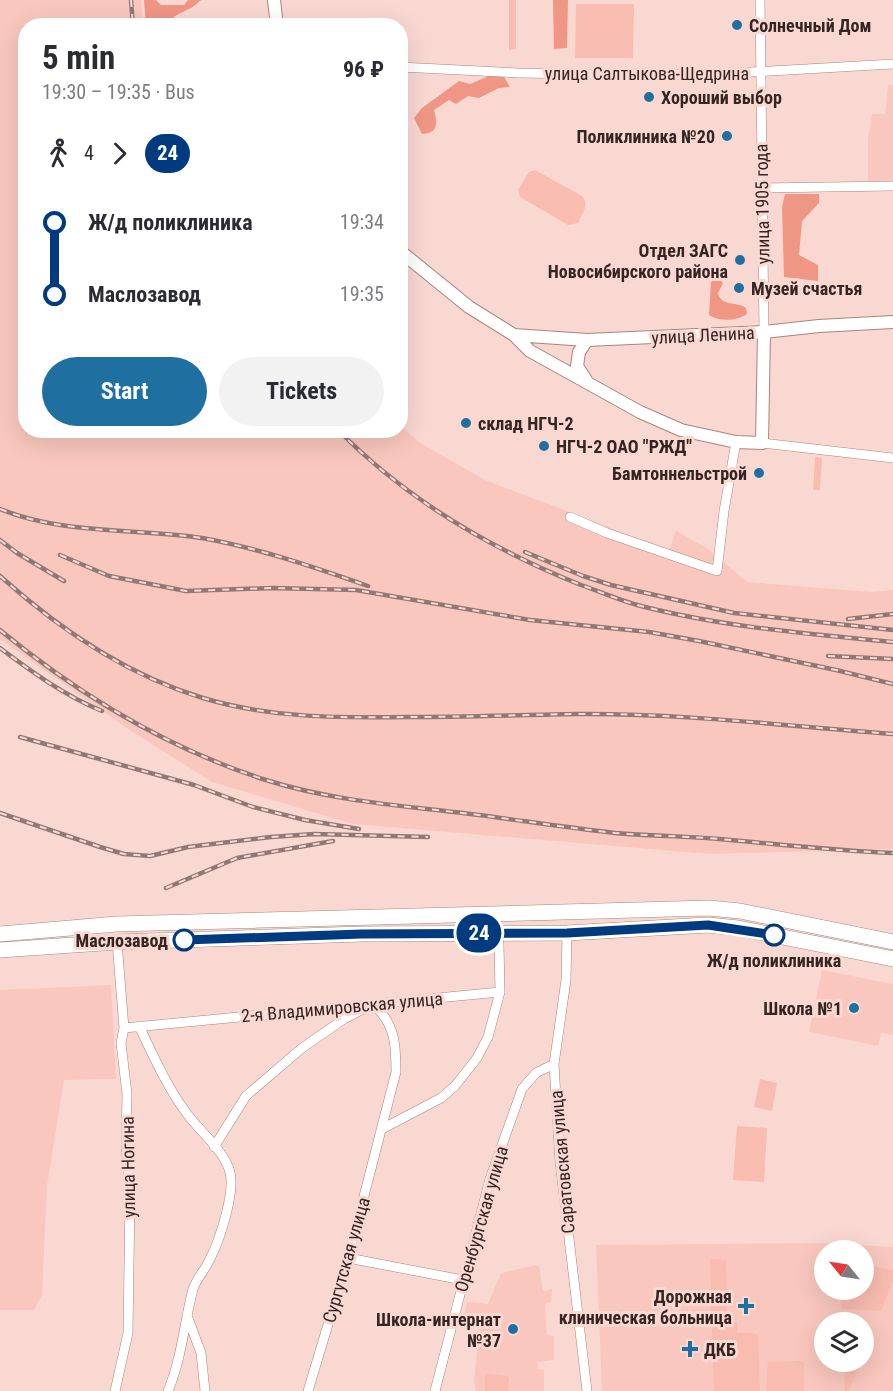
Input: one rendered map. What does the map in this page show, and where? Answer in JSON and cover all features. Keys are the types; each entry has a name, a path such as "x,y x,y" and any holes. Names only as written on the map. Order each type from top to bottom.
{"main road":[{"path":"0,933 117,924 710,908 740,911 893,942"},
{"path":"0,950 117,942 496,932 567,933 708,925 738,928 893,959"}],"street":[{"path":"274,0 276,18"},
{"name":"улица 1905 года","path":"760,0 764,332 762,443"},
{"name":"улица Салтыкова-Щедрина","path":"408,68 519,74 646,75 761,72 893,64"},
{"path":"762,188 893,186"},
{"path":"408,257 469,307 514,335 530,351 640,412 681,430 736,442 893,458"},
{"name":"улица Ленина","path":"514,335 587,340 764,332 893,322"},
{"path":"587,340 579,352 577,366 587,381"},
{"path":"570,517 607,533 717,571 724,510 736,442"},
{"path":"382,1129 432,1103 455,1086 477,1058 488,1037 500,992 499,944 496,932"},
{"name":"Саратовская улица","path":"567,933 566,980 554,1064 560,1162 587,1391"},
{"name":"улица Ногина","path":"115,1391 128,1333 130,1196 126,1145 127,1094 121,1043 124,1028 117,942"},
{"name":"2-я Владимировская улица","path":"124,1028 500,992"},
{"path":"214,1147 246,1096 302,1048 344,1019 372,1004"},
{"name":"Сургутская улица","path":"308,1391 348,1258 396,1072 396,1042 385,1015 372,1004"},
{"path":"139,1026 185,1112 229,1169 231,1183 217,1240 209,1261 196,1281 168,1391"},
{"name":"Оренбургская улица","path":"435,1391 490,1179 522,1089 536,1072 554,1064"},
{"path":"348,1258 463,1280"},
{"path":"188,1316 201,1353 205,1391"}],"shaded area":[{"path":"0,0 141,0 142,18 18,18 18,438 408,438 408,433 422,444 485,480 609,527 647,545 669,551 676,531 707,548 747,582 871,592 893,590 893,849 710,854 353,824 212,782 131,731 0,639"},
{"path":"144,0 156,0 161,5 184,5 188,0 202,0 173,18 145,18"},
{"path":"509,0 516,0 516,49 509,50"},
{"path":"553,0 568,0 567,48 554,49"},
{"path":"576,4 634,4 633,58 575,58"},
{"path":"496,73 503,75 510,87 499,88 479,98 468,96 456,104 449,100 434,110 436,127 434,130 422,134 414,118 422,108 459,81 470,84"},
{"path":"888,85 893,85 893,181 868,181 868,139 872,114 885,114"},
{"path":"535,170 582,196 585,206 578,223 568,225 520,197 518,190 529,172"},
{"path":"785,194 819,194 819,203 802,221 799,255 818,265 818,281 784,277 782,207"},
{"path":"717,278 723,283 718,293 722,300 746,308 747,314 728,320 717,319 709,315 711,282"},
{"path":"815,457 822,458 820,490 813,490"},
{"name":"Школа №1","path":"822,970 893,984 893,1035 881,1033 878,1046 809,1032"},
{"path":"111,985 116,1079 64,1080 47,1186 42,1295 34,1310 0,1310 0,990"},
{"path":"760,1079 777,1083 772,1111 754,1107"},
{"path":"737,1126 767,1128 764,1182 733,1180"},
{"name":"Дорожная клиническая больница","path":"814,1243 814,1300 874,1300 874,1246 893,1247 893,1391 602,1391 596,1245"},
{"path":"710,1259 726,1260 727,1322 737,1322 737,1333 758,1335 760,1391 714,1391"},
{"name":"Школа-интернат №37","path":"536,1265 539,1267 543,1291 552,1289 551,1302 545,1304 547,1335 554,1336 554,1360 537,1362 538,1369 544,1370 544,1391 476,1391 474,1380 480,1322 464,1317 467,1302 488,1304 501,1273"},
{"path":"874,1267 893,1270 893,1281 881,1311 842,1309 842,1300 874,1300"},
{"path":"800,1361 804,1363 804,1391 766,1391 768,1362"},
{"path":"844,1372 857,1372 849,1391 845,1391"},
{"path":"488,1374 507,1376 509,1378 508,1391 485,1391 485,1376"}],"railway":[{"path":"131,0 132,18"},
{"path":"347,438 392,479 452,520 483,539 581,585 633,604 703,619 766,629 893,642"},
{"path":"0,509 24,517 74,527 177,535 223,542 286,559 368,586"},
{"path":"0,540 64,581"},
{"path":"525,552 611,585 734,613 893,630"},
{"path":"60,555 109,576 186,591 273,588 356,590 530,620 649,632 836,670 893,684"},
{"path":"0,576 70,632 120,663 147,677 203,698 253,710 355,717 616,714 893,734"},
{"path":"848,619 893,614"},
{"path":"0,630 61,676 160,736 230,767 292,787 372,802 615,833 893,853"},
{"path":"0,648 62,691 102,711"},
{"path":"828,656 893,659"},
{"path":"20,737 194,785 253,807 305,820 359,829"},
{"path":"0,813 124,854 150,856 188,847 314,834 428,837"},
{"path":"166,888 237,858 333,841"}],"bus line":[{"name":"24","path":"184,940 362,934 567,933 708,925 774,935"}],"place":[{"name":"Солнечный Дом","path":"737,25"},
{"name":"Хороший выбор","path":"649,97"},
{"name":"Поликлиника №20","path":"727,136"},
{"name":"Отдел ЗАГС Новосибирского района","path":"740,260"},
{"name":"Музей счастья","path":"739,288"},
{"name":"склад НГЧ-2","path":"466,423"},
{"name":"НГЧ-2 ОАО \"РЖД\"","path":"544,446"},
{"name":"Бамтоннельстрой","path":"759,473"},
{"name":"Ж/д поликлиника","path":"774,935"},
{"name":"Маслозавод","path":"184,940"},
{"name":"Школа №1","path":"854,1008"},
{"name":"Дорожная клиническая больница","path":"746,1306"},
{"name":"Школа-интернат №37","path":"513,1329"},
{"name":"ДКБ","path":"690,1349"}]}
